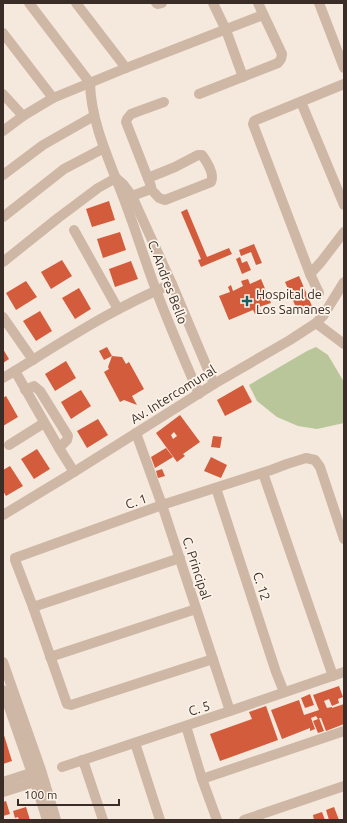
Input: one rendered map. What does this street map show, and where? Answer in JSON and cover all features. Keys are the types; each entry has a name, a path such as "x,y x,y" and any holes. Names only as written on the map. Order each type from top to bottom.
{"street":[{"path":"29,3 90,83"},
{"path":"76,3 126,68"},
{"path":"156,3 162,3"},
{"path":"213,3 226,30 243,77"},
{"path":"199,94 278,63 281,59 282,54 258,3"},
{"path":"319,3 344,68"},
{"path":"3,131 23,116 53,98 263,15"},
{"path":"3,33 53,98"},
{"name":"C. Andres Bello","path":"90,83 90,95 94,116 104,148 156,290 199,394"},
{"path":"319,293 310,274 253,124 256,120 344,84"},
{"path":"3,94 23,116"},
{"path":"148,178 175,167 198,155 202,155 207,161 213,175 213,179 211,182 165,200 159,198 150,188 151,186 126,122 127,118 131,114 164,102"},
{"path":"301,102 344,205"},
{"path":"3,175 43,145 94,116"},
{"path":"3,217 64,169 104,148"},
{"path":"3,262 98,188 116,178"},
{"name":"C. Andres Bello","path":"116,178 123,184 132,196 172,284 214,384"},
{"path":"132,196 150,188"},
{"path":"74,230 118,309"},
{"path":"310,274 344,232"},
{"name":"Av. Intercomunal","path":"3,515 214,384 290,340 323,316 344,282"},
{"path":"3,378 118,309 156,290 172,284"},
{"path":"4,320 33,360"},
{"path":"316,322 344,344"},
{"path":"15,371 74,472"},
{"path":"25,390 34,386 40,391 68,436 68,440 59,448"},
{"path":"9,445 44,423"},
{"name":"C. Principal","path":"136,433 180,558 230,711"},
{"name":"C. 1","path":"33,607 15,560 18,556 162,505 306,458 315,460 320,466 344,539"},
{"path":"263,473 333,676"},
{"name":"C. 12","path":"216,488 276,672 284,692"},
{"path":"180,558 33,607 67,704 71,705 213,659"},
{"path":"50,657 196,608"},
{"path":"3,662 36,775 47,820"},
{"name":"C. 5","path":"62,767 344,672"},
{"path":"3,690 36,775 56,820"},
{"path":"186,726 202,779 217,820"},
{"path":"202,779 344,731"},
{"path":"134,743 160,820"},
{"path":"82,760 102,820"},
{"path":"3,792 10,783 36,775"},
{"path":"244,820 344,786"}],"green space":[{"path":"316,347 328,355 344,382 344,423 317,429 298,426 277,417 257,401 249,385"}],"building":[{"path":"109,201 115,220 92,227 86,209"},
{"path":"187,209 207,257 229,248 232,254 201,267 198,260 201,259 181,212"},
{"path":"120,232 126,250 103,258 97,239"},
{"path":"254,244 262,263 256,265 251,252 241,256 239,250"},
{"path":"240,257 242,263 247,261 251,270 242,274 236,259"},
{"path":"62,260 72,276 51,289 41,272"},
{"path":"131,261 138,279 115,287 109,269"},
{"path":"299,276 312,306 298,312 285,282"},
{"path":"248,279 250,284 261,279 271,303 259,307 261,312 255,314 253,310 229,320 219,296 230,292 228,287 231,285 233,291 243,286 241,281"},
{"path":"26,281 37,297 16,310 6,293"},
{"path":"79,288 91,309 75,319 62,298"},
{"path":"40,311 52,331 36,341 23,321"},
{"path":"107,347 112,356 104,360 99,351"},
{"path":"3,349 9,359 3,363"},
{"path":"112,356 122,357 126,364 129,362 144,389 132,396 137,405 124,400 120,402 104,372 109,369 108,367"},
{"path":"66,361 76,378 55,391 45,374"},
{"path":"243,385 252,402 225,416 217,400"},
{"path":"81,390 91,406 71,419 61,402"},
{"path":"6,396 18,417 3,426 3,398"},
{"path":"180,415 200,442 183,454 185,456 177,462 156,433","holes":["174,432 177,436 173,439 171,435"]},
{"path":"98,419 108,435 87,448 77,431"},
{"path":"213,436 222,437 220,448 211,447"},
{"path":"166,448 173,457 155,468 151,457"},
{"path":"37,449 50,469 34,479 21,459"},
{"path":"211,457 227,465 221,478 204,471"},
{"path":"10,466 23,486 6,496 3,491 3,470"},
{"path":"162,469 165,476 158,478 156,471"},
{"path":"339,686 343,697 338,699 339,703 332,706 329,699 324,701 327,708 344,704 344,724 326,731 321,718 319,718 324,731 318,733 313,721 318,719 316,716 311,718 315,729 310,731 310,728 282,739 271,710 299,700 304,715 319,710 313,695"},
{"path":"310,694 314,705 305,708 301,698"},
{"path":"266,706 278,740 220,761 210,734 252,719 249,712"},
{"path":"3,732 12,761 3,764"},
{"path":"6,801 10,814 3,816 3,802"},
{"path":"26,807 30,820 19,820 18,817 15,818 13,811"},
{"path":"334,807 339,820 329,820 326,810"},
{"path":"322,812 325,820 314,820 313,815"}],"place":[{"name":"Hospital de Los Samanes","path":"247,301"}]}
